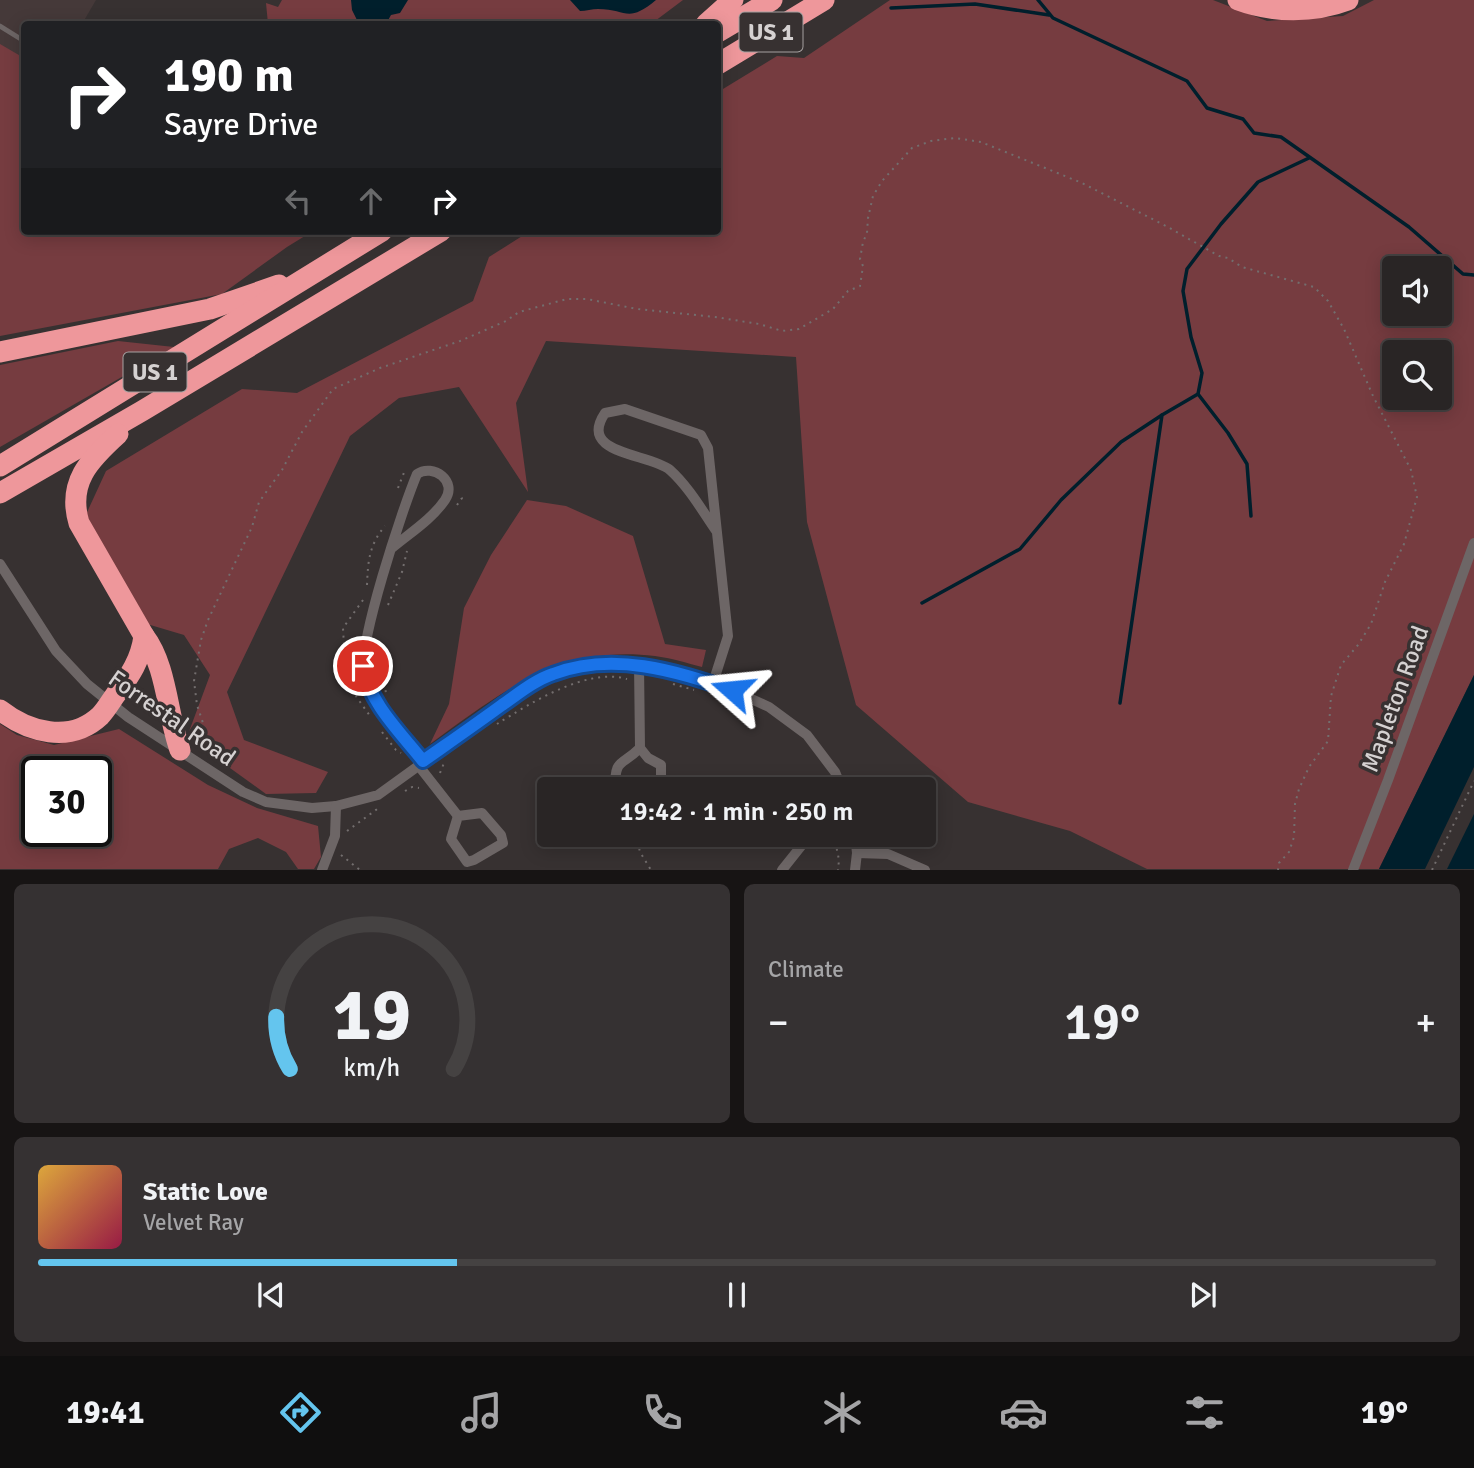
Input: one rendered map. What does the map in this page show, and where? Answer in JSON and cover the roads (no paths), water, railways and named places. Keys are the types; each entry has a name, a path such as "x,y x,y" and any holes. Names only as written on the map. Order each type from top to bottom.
{"highway":[{"path":"709,21 733,0"},
{"name":"US 1","path":"721,30 772,0"},
{"name":"US 1","path":"721,62 824,0"},
{"path":"1238,0 1263,7 1297,9 1313,9 1348,0"},
{"name":"US 1","path":"0,466 375,235"},
{"name":"US 1","path":"0,492 142,411 434,235"},
{"path":"0,352 210,309 307,275"},
{"path":"142,411 101,449 83,473 75,489 74,506 79,523 157,656 173,732 180,750"},
{"path":"0,710 29,728 51,733 64,732 91,722 101,715 133,673 145,636"}],"street":[{"path":"713,683 728,636 717,532 708,448 701,435 625,410 605,413 599,422 600,437 607,446 618,452 647,458 670,470 717,532"},
{"path":"392,548 446,499 449,487 440,474 427,470 417,474 406,500 370,623 363,666 373,697 458,816"},
{"name":"Mapleton Road","path":"1353,870 1474,542"},
{"name":"Forrestal Road","path":"0,564 56,651 87,684 128,717 243,792 266,802 288,806 336,806 378,794 518,694 551,674 583,665 639,664 732,690 769,707 807,734 837,777"},
{"path":"639,664 640,748 648,758 661,765 661,777"},
{"path":"616,777 616,769 621,761 640,748"},
{"path":"322,870 337,828 336,806"},
{"path":"482,813 501,835 503,843 467,862 451,839 458,816 482,813"},
{"path":"783,869 800,847"},
{"path":"855,870 856,847"},
{"path":"857,853 888,854 925,870"}],"lane":[{"path":"0,26 21,39"}],"water":[{"path":"351,0 408,0 400,13 391,15 388,21 358,21"},
{"path":"570,0 656,0 639,12 627,14 598,9 580,11"},
{"path":"1474,675 1474,767 1425,869 1379,869"},
{"path":"1474,814 1474,869 1447,869"}],"waterway":[{"path":"1038,0 1053,18 1187,81 1207,108 1243,119 1254,133 1281,137 1409,227 1463,274 1474,275"},
{"path":"891,8 975,4 1049,15"},
{"path":"1120,703 1162,415 1198,394 1202,373 1191,337 1183,291 1187,269 1221,224 1258,182 1309,158"},
{"path":"1198,394 1228,433 1247,464 1251,516"},
{"path":"922,603 1020,549 1061,500 1121,442 1162,415"}]}
